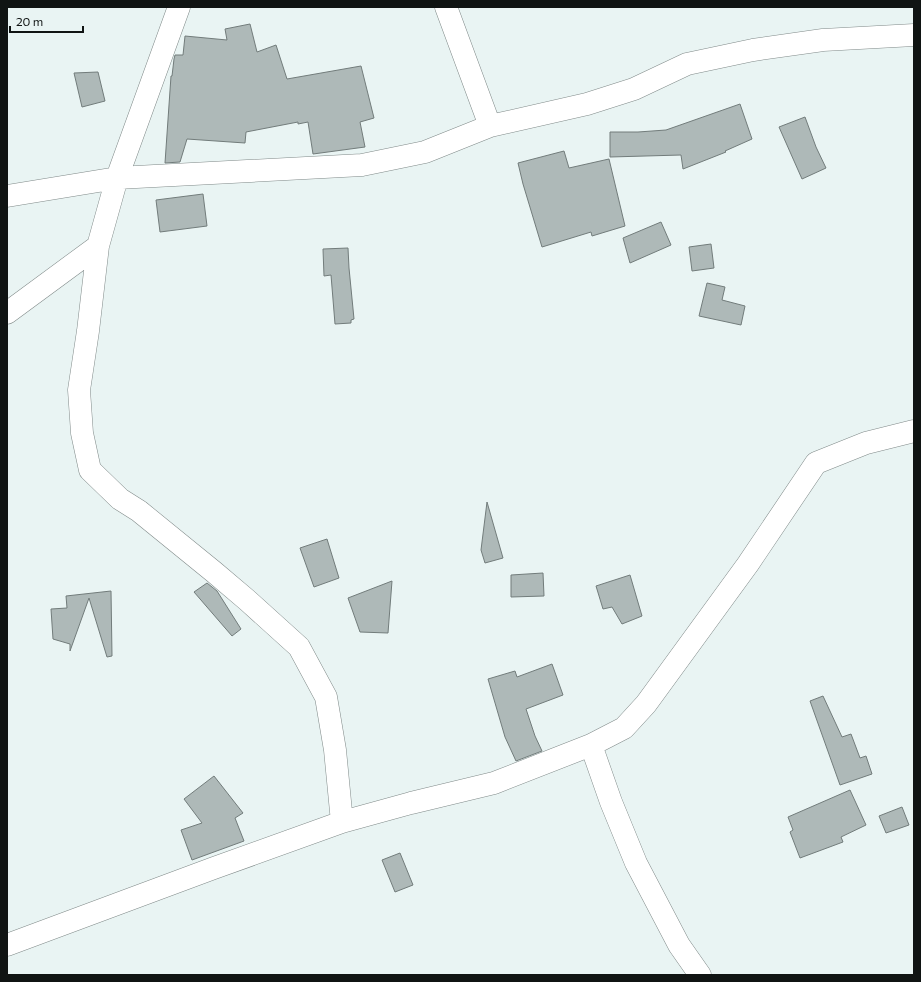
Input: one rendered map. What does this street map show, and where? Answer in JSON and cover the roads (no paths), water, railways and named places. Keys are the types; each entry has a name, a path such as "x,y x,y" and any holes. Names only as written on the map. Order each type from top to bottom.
{"street":[{"path":"179,7 117,178 98,246 88,331 79,390 82,433 90,470 120,499 139,511 247,600 299,647 326,698 335,750 342,822"},
{"path":"446,7 490,126"},
{"path":"7,196 117,178 362,165 425,152 490,126 587,104 634,88 687,64 752,50 823,40 914,35"},
{"path":"7,313 98,246"},
{"path":"7,945 342,822 411,803 494,783 591,745 624,728 646,704 748,564 816,463 866,444 914,431"},
{"path":"591,745 611,802 636,863 679,945 700,975"}]}
